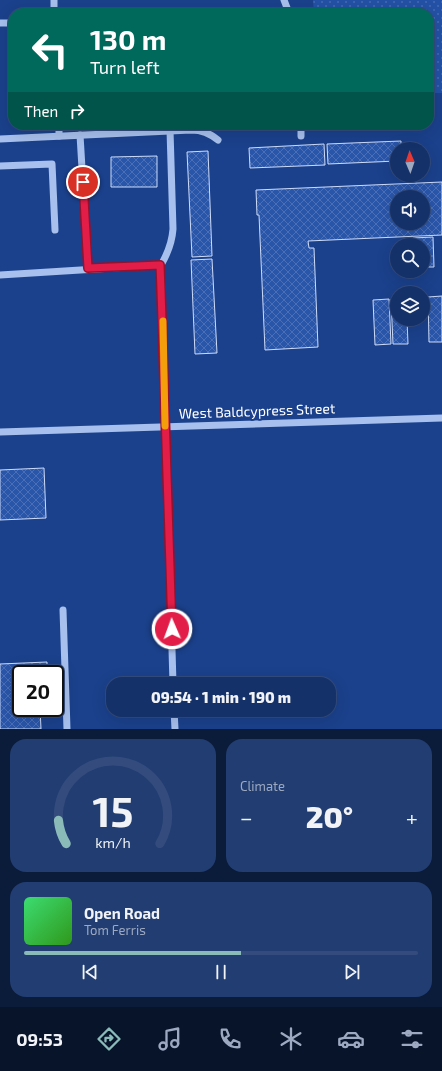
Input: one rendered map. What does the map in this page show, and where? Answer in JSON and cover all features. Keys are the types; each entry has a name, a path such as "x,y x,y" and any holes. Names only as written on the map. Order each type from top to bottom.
{"street":[{"path":"59,130 59,136"},
{"path":"0,139 170,130 202,130 218,140"},
{"path":"170,130 173,229 172,242 168,253 160,265 165,373 165,427 173,677"},
{"path":"300,130 301,136"},
{"path":"80,135 88,268"},
{"path":"0,166 52,164 55,230"},
{"path":"0,275 88,268 160,265"},
{"name":"West Baldcypress Street","path":"0,432 442,418"},
{"path":"63,610 67,729"},
{"path":"174,717 175,729"}],"shaded area":[{"path":"313,0 442,0 442,93 434,93 434,8 314,8"}],"building":[{"path":"401,141 390,142 390,161 328,164 327,144"},
{"path":"324,144 325,165 250,168 249,148"},
{"path":"208,151 212,256 192,257 187,152"},
{"path":"157,156 157,187 111,187 111,157"},
{"path":"442,182 442,235 308,241 309,248 314,248 318,347 265,350 259,215 257,215 256,190"},
{"path":"433,237 434,267 430,267 430,238 413,238"},
{"path":"212,259 217,353 195,354 191,260"},
{"path":"442,296 442,342 429,342 430,297"},
{"path":"389,299 391,344 375,345 373,300"},
{"path":"392,326 407,326 408,344 393,344"},
{"path":"44,468 46,518 0,520 0,470"},
{"path":"47,662 47,665 12,665 12,717 40,717 41,729 0,729 0,664"}],"slow traffic":[{"path":"163,321 165,426"}],"route":[{"path":"83,182 88,268 160,265 165,373 165,427 172,629"}]}
